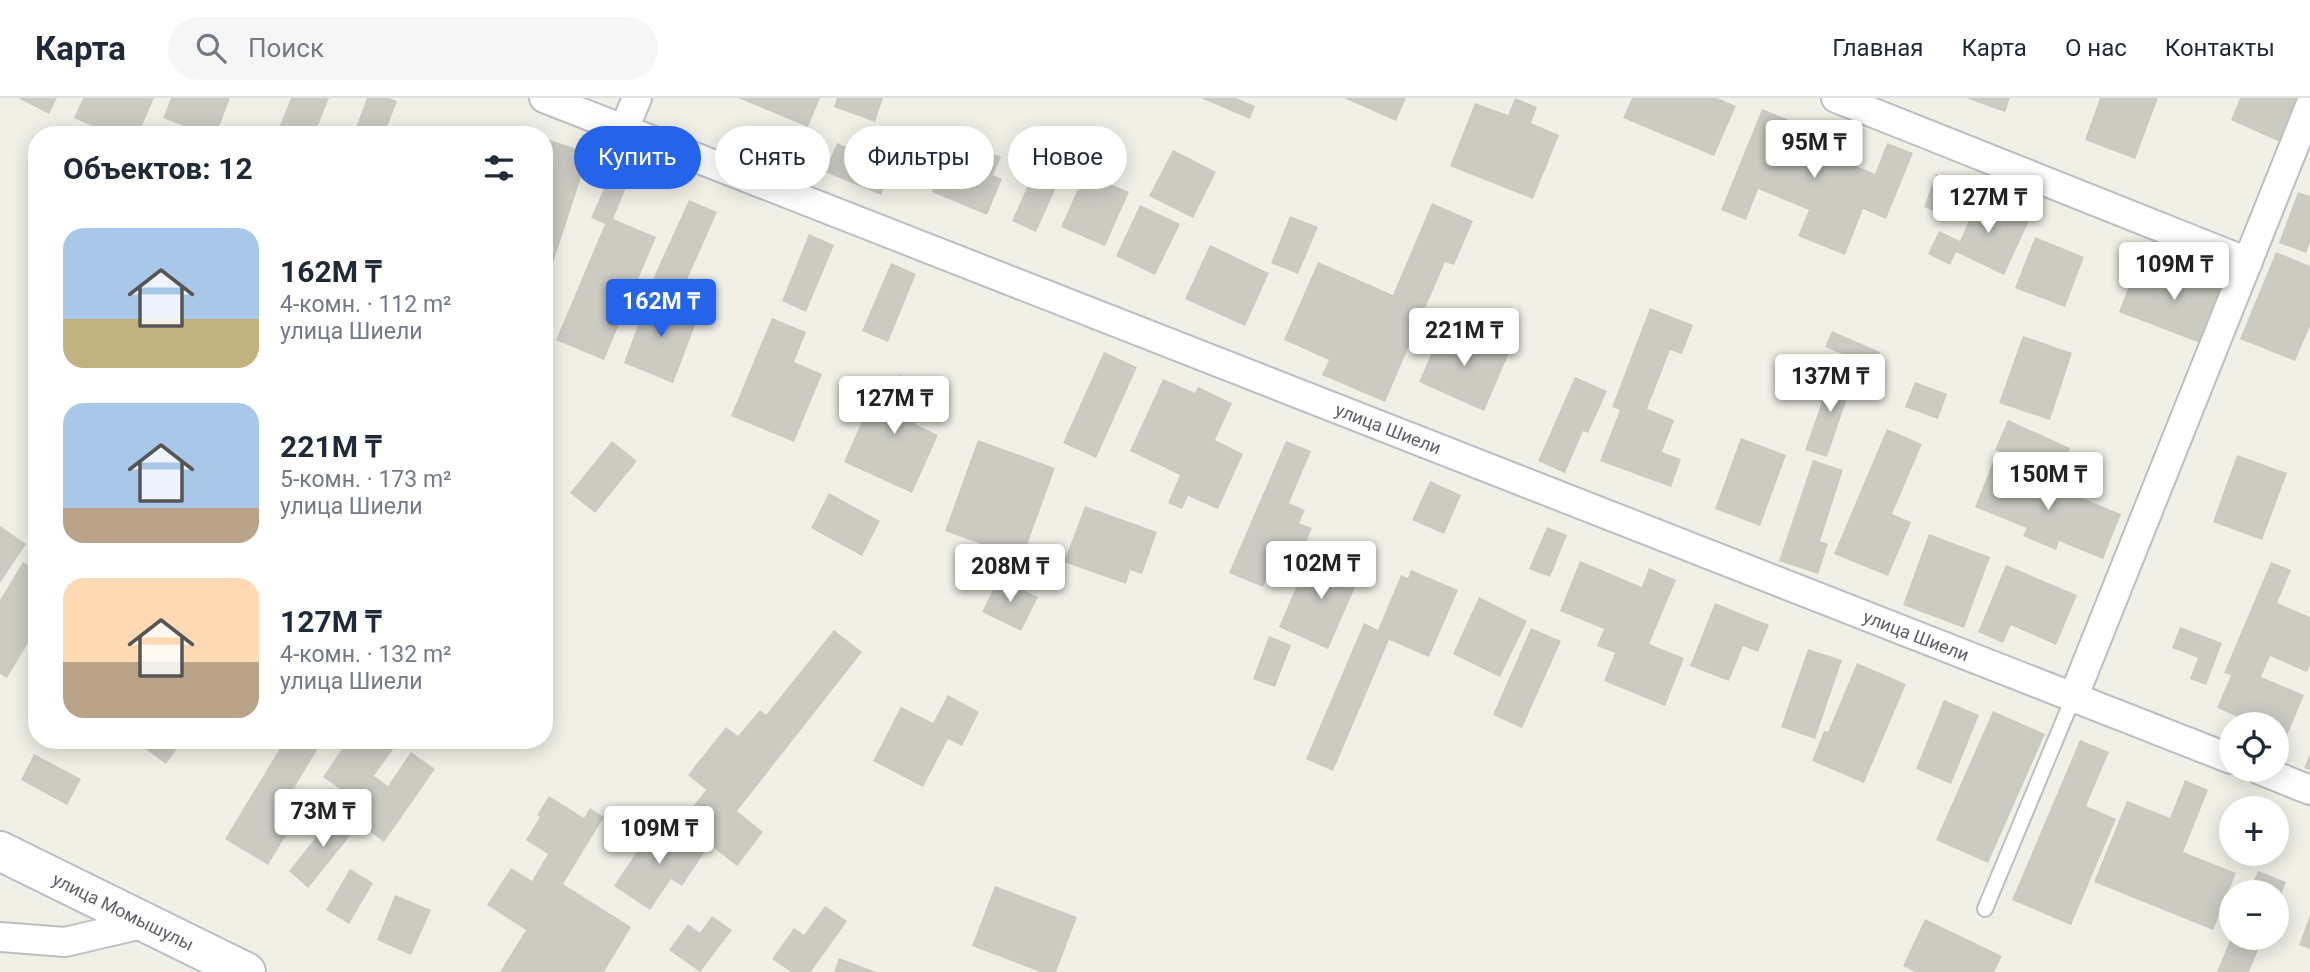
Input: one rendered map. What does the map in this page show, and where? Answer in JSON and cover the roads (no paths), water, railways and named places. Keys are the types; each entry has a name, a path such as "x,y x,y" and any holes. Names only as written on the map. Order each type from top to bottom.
{"street":[{"name":"улица Шиели","path":"544,98 616,126"},
{"path":"625,126 637,98"},
{"path":"1836,98 2248,262"},
{"path":"2073,698 2310,106"},
{"name":"улица Шиели","path":"701,159 2219,754"},
{"path":"2289,782 2310,790"},
{"name":"улица Момышулы","path":"0,852 246,972"},
{"path":"0,937 65,942 146,923"}],"lane":[{"path":"1985,909 2073,698"}]}
